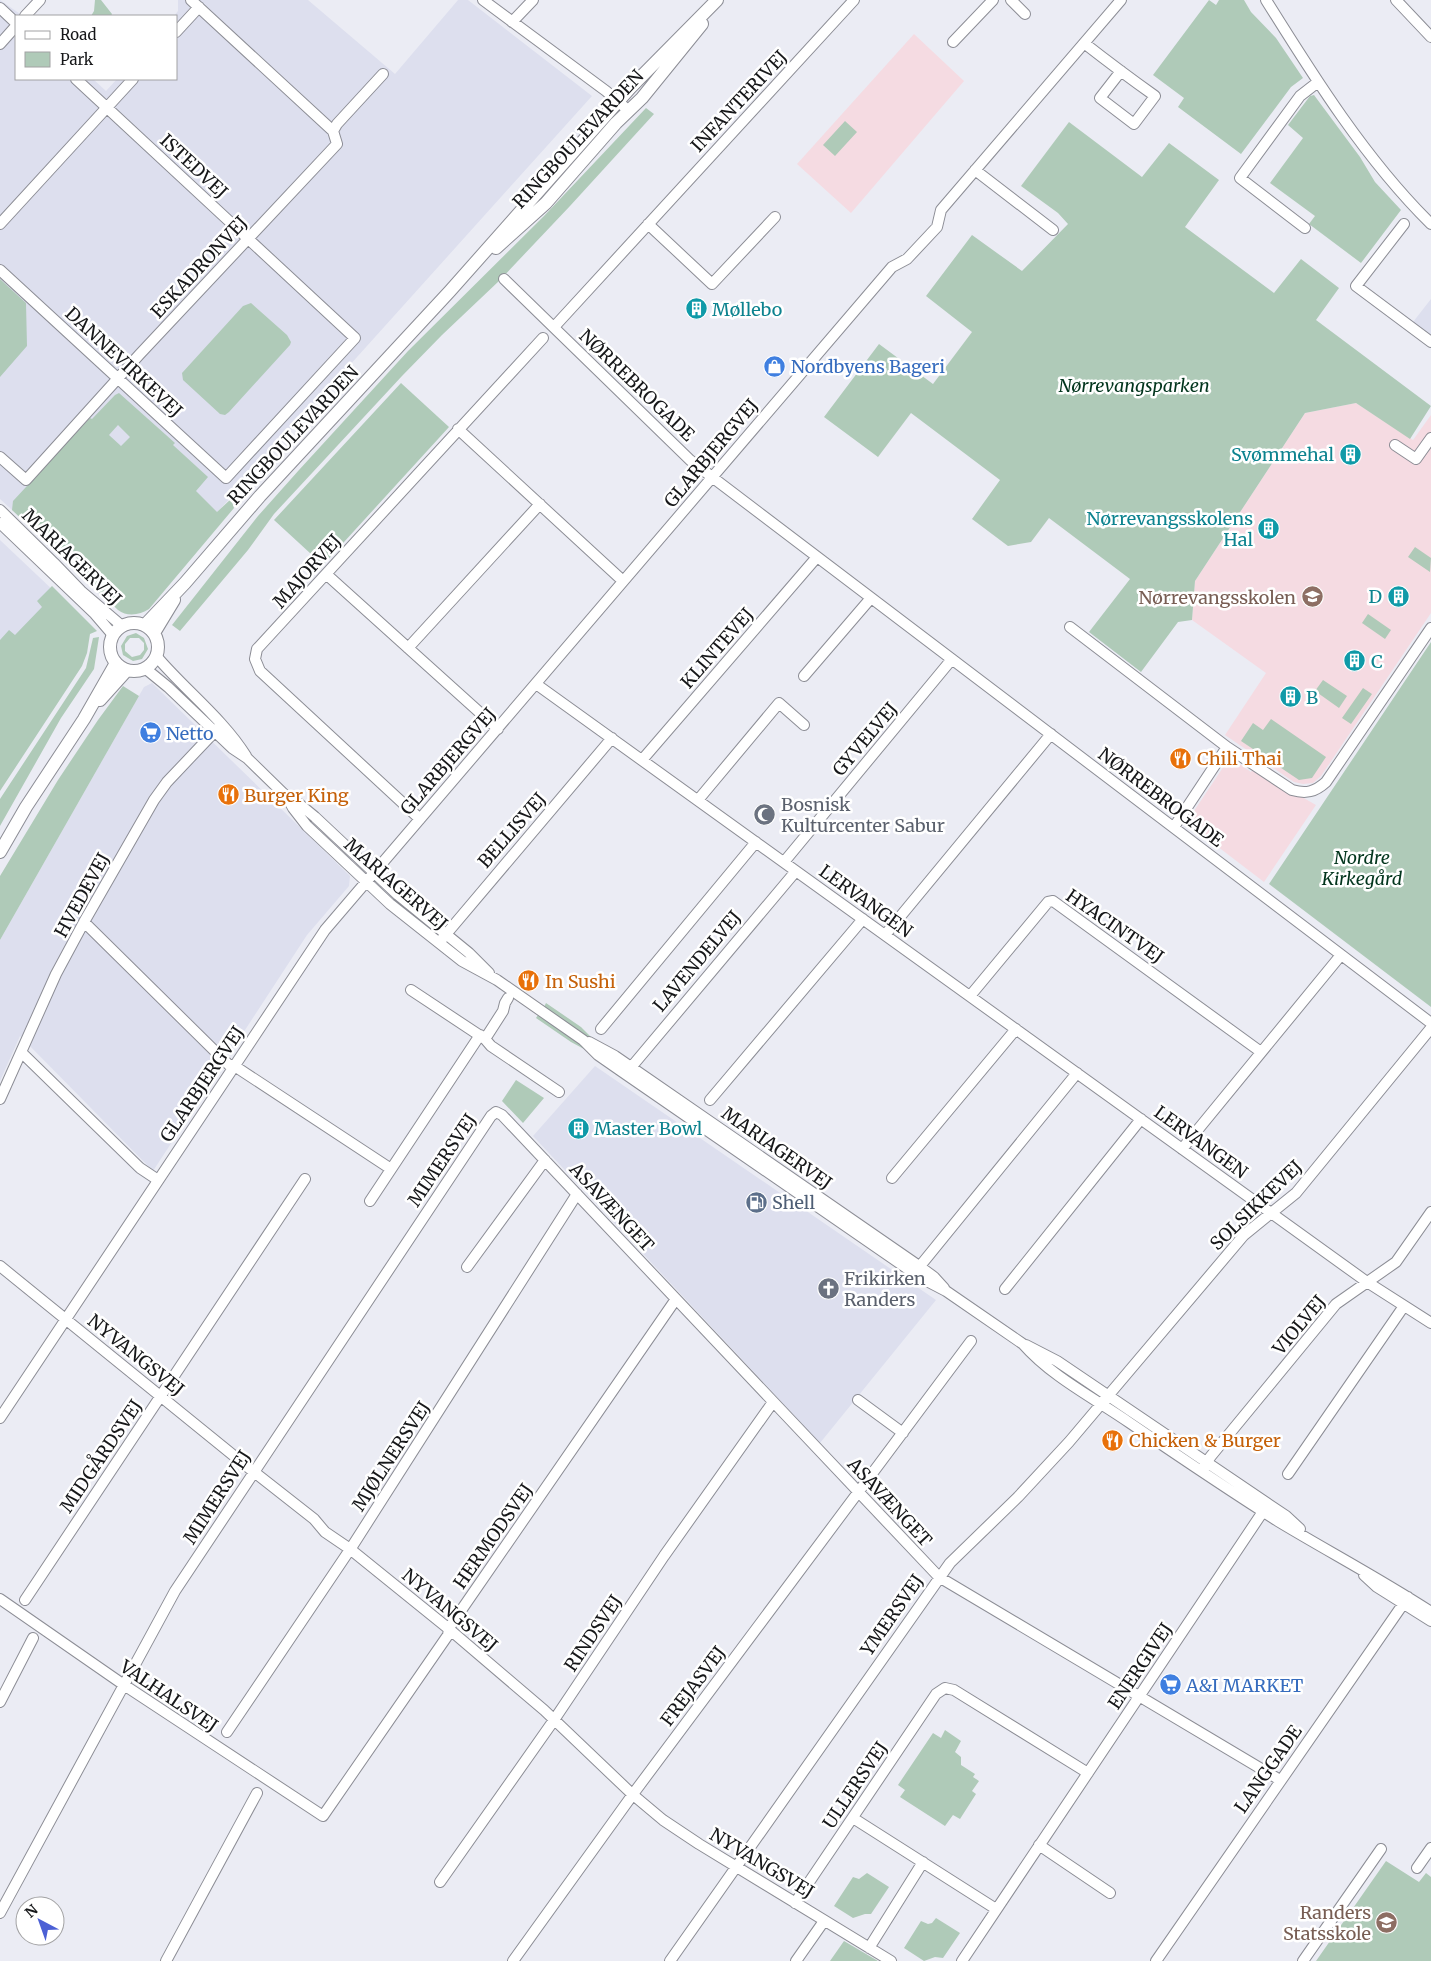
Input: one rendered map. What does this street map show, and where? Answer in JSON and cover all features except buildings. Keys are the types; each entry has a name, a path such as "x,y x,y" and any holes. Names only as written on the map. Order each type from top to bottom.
{"main road":[{"name":"RINGBOULEVARDEN","path":"149,629 185,583 260,496 450,291 630,88 718,0"},
{"name":"RINGBOULEVARDEN","path":"450,291 546,203 616,123 642,98 718,0"},
{"path":"136,623 149,629 159,645 157,656 146,669 134,672 121,667 110,652 110,644 117,631 136,623"},
{"path":"0,852 26,807 84,718 121,667"}],"street":[{"path":"26,15 40,0"},
{"path":"483,0 619,101 629,111"},
{"path":"512,22 532,0"},
{"name":"INFANTERIVEJ","path":"554,327 854,0"},
{"path":"953,42 993,0"},
{"path":"1011,0 1025,14"},
{"name":"GLARBJERGVEJ","path":"0,1418 325,930 892,266 907,259 936,227 942,210 1121,0"},
{"path":"1266,0 1318,82 1358,138 1416,209 1431,224"},
{"path":"1396,0 1431,37"},
{"path":"178,29 195,4 333,131"},
{"path":"0,8 15,23"},
{"path":"0,44 15,25"},
{"path":"1084,43 1121,71 1154,96 1134,124 1100,98 1121,71"},
{"name":"ESKADRONVEJ","path":"0,457 26,480 336,144 333,131 337,124 383,74"},
{"name":"ISTEDVEJ","path":"77,80 356,338 226,478"},
{"path":"0,224 133,80"},
{"path":"1305,228 1240,178 1300,96 1318,82"},
{"path":"975,170 1053,230"},
{"path":"648,224 712,284 775,217"},
{"path":"1404,224 1356,286 1431,342"},
{"name":"DANNEVIRKEVEJ","path":"0,270 226,478"},
{"name":"NØRREBROGADE","path":"504,279 690,460 1431,1023"},
{"name":"MAJORVEJ","path":"420,819 271,681 257,666 257,649 543,338"},
{"path":"458,429 623,581"},
{"path":"1394,445 1416,459 1431,438"},
{"path":"408,648 540,504"},
{"name":"MARIAGERVEJ","path":"0,510 35,543 117,631"},
{"name":"MARIAGERVEJ","path":"0,523 95,614 117,631"},
{"name":"KLINTEVEJ","path":"642,760 816,557"},
{"path":"326,574 498,728"},
{"path":"804,676 871,598"},
{"path":"1070,627 1226,747 1292,790 1302,792 1318,790 1326,782 1431,628"},
{"name":"MARIAGERVEJ","path":"157,656 218,728 232,748 247,758 286,797 307,826 366,882 438,944 462,961 497,980 583,1040 596,1045 628,1071 916,1270 929,1283 946,1291 1023,1344 1051,1370 1101,1404 1204,1466"},
{"name":"GYVELVEJ","path":"784,862 952,659"},
{"name":"MARIAGERVEJ","path":"146,669 218,728"},
{"name":"LERVANGEN","path":"536,684 1367,1282 1431,1323"},
{"path":"698,800 779,703 804,725"},
{"name":"HVEDEVEJ","path":"0,1099 56,974 159,793 218,728"},
{"path":"885,935 1051,734"},
{"name":"BELLISVEJ","path":"438,944 612,738"},
{"path":"1174,828 1226,747"},
{"name":"MARIAGERVEJ","path":"286,797 298,803 315,817 373,873 469,953 497,980"},
{"path":"601,1029 756,842"},
{"name":"LAVENDELVEJ","path":"628,1071 796,871"},
{"name":"HYACINTVEJ","path":"970,996 1048,902 1053,901 1260,1052"},
{"path":"710,1100 863,919"},
{"path":"84,922 233,1066 391,1169"},
{"path":"1182,1149 1341,955"},
{"path":"411,990 482,1037 490,1046 559,1092"},
{"path":"370,1201 482,1037 503,1011 508,998"},
{"name":"SOLSIKKEVEJ","path":"1101,1404 1244,1234 1296,1193 1431,1028"},
{"path":"892,1178 1016,1029"},
{"path":"21,1052 140,1168 158,1180"},
{"path":"916,1270 1077,1073"},
{"name":"ASAVÆNGET","path":"491,1116 496,1112 502,1114 939,1577 1280,1780"},
{"name":"MIMERSVEJ","path":"0,1913 175,1591 491,1116"},
{"path":"1006,1288 1141,1119"},
{"name":"ASAVÆNGET","path":"466,1266 545,1160"},
{"name":"MIDGÅRDSVEJ","path":"25,1600 305,1179"},
{"name":"MJØLNERSVEJ","path":"227,1732 350,1549 577,1194"},
{"name":"VIOLVEJ","path":"1204,1466 1336,1304 1396,1262 1431,1212"},
{"name":"NYVANGSVEJ","path":"0,1266 314,1519 325,1532 350,1549 449,1629 554,1720 632,1794 663,1820 891,1961"},
{"name":"HERMODSVEJ","path":"322,1816 448,1635 449,1629 676,1299"},
{"path":"1288,1474 1404,1306"},
{"name":"FREJASVEJ","path":"513,1961 632,1794 903,1434 970,1341"},
{"name":"MARIAGERVEJ","path":"1023,1344 1037,1349 1058,1361 1109,1395 1204,1466 1266,1508 1286,1516 1309,1538 1356,1568 1382,1580 1431,1621"},
{"path":"858,1400 903,1434"},
{"name":"RINDSVEJ","path":"440,1882 554,1720 666,1553 773,1402"},
{"name":"YMERSVEJ","path":"670,1961 939,1577 950,1563 1018,1497 1101,1404"},
{"name":"ENERGIVEJ","path":"962,1961 1266,1508"},
{"name":"VALHALSVEJ","path":"0,1598 124,1685 322,1816"},
{"name":"MARIAGERVEJ","path":"1406,1600 1431,1612"},
{"name":"LANGGADE","path":"1156,1961 1406,1600"},
{"path":"1,1699 33,1638"},
{"name":"ULLERSVEJ","path":"795,1903 936,1694 945,1688 954,1690 1088,1773"},
{"path":"166,1961 257,1793"},
{"path":"853,1818 996,1909"},
{"path":"1039,1846 1110,1893"},
{"path":"1417,1868 1431,1848"},
{"path":"1303,1961 1381,1849"},
{"path":"869,1948 923,1862"},
{"path":"796,1961 824,1920"}],"shaded area":[{"path":"0,0 22,15 15,15 15,80 94,80 106,91 116,80 178,80 178,15 175,15 178,11 178,0 308,0 395,74 458,0 468,0 592,96 168,567 77,569 0,499"},
{"path":"914,34 964,81 851,213 797,164"},
{"path":"1431,299 1431,337 1413,322"},
{"name":"Nørrevangsskolen","path":"1356,403 1413,440 1431,415 1431,613 1321,776 1313,783 1303,784 1294,782 1225,735 1266,673 1192,620 1195,581 1305,413"},
{"path":"0,540 93,628 0,790"},
{"path":"152,683 350,876 349,886 307,935 153,1171 20,1036 0,1081 0,940 144,687"},
{"path":"1235,761 1251,772 1253,769 1316,805 1264,882 1192,827 1190,817 1226,763"},
{"path":"595,1066 936,1300 820,1443 533,1136"}],"green space":[{"path":"95,0 101,0 112,14 92,15"},
{"path":"1209,0 1216,5 1219,0 1244,0 1251,12 1276,38 1303,78 1291,87 1241,154 1178,107 1184,98 1153,75"},
{"path":"1314,95 1360,157 1375,182 1401,210 1361,263 1309,224 1315,216 1270,183 1303,138 1288,125 1310,96"},
{"path":"646,108 654,114 570,206 499,281 402,376 274,514 248,550 180,631 172,625 258,516 408,351 544,216"},
{"path":"845,121 857,132 835,156 823,145"},
{"name":"Nørrevangsparken","path":"1069,122 1142,177 1169,143 1219,180 1185,227 1274,293 1301,259 1339,288 1316,320 1431,406 1410,439 1356,403 1305,413 1195,581 1192,620 1178,622 1141,672 1089,632 1130,579 1049,518 1031,542 1008,546 972,519 1000,480 911,413 878,457 824,417 879,344 933,384 972,332 926,296 972,235 1022,271 1068,224 1058,213 1021,186"},
{"path":"0,279 26,303 27,346 0,377"},
{"path":"251,303 287,335 291,342 229,412 225,415 220,414 183,380 182,373 243,306"},
{"path":"401,383 449,427 323,565 274,520"},
{"path":"119,393 175,443 173,445 208,477 196,491 217,512 231,499 234,508 149,609 142,613 134,614 125,614 118,610 12,510 13,501 90,418 92,419","holes":["118,425 130,437 121,446 109,435"]},
{"path":"1415,547 1431,558 1430,572 1408,557"},
{"path":"52,586 97,631 90,634 87,653 82,666 0,791 0,640 9,630 15,635 42,607 37,601"},
{"path":"1368,614 1391,630 1385,639 1362,623"},
{"path":"136,633 144,638 148,649 142,659 133,661 123,655 121,646 127,636","holes":["130,638 139,638 144,643 144,650 140,655 132,657 125,651 125,644"]},
{"path":"99,637 94,669 61,718 0,826 0,799 86,668 93,638"},
{"name":"Nordre Kirkegård","path":"1431,642 1431,1007 1269,884"},
{"path":"1323,680 1347,696 1339,708 1315,691"},
{"path":"123,686 139,696 0,940 0,876 58,780"},
{"path":"1363,688 1372,694 1351,724 1342,718"},
{"path":"1271,719 1326,757 1312,778 1299,780 1241,741 1253,723 1263,730"},
{"path":"546,1003 581,1027 592,1038 589,1038 544,1007"},
{"path":"538,1015 579,1043 584,1049 536,1018"},
{"path":"516,1080 544,1098 523,1123 502,1101"},
{"path":"945,1730 961,1741 955,1752 961,1757 961,1765 975,1774 973,1777 979,1781 972,1791 976,1794 960,1819 953,1815 945,1826 900,1797 905,1790 898,1785 933,1733 941,1738"},
{"name":"Randers Statsskole","path":"1386,1861 1419,1882 1426,1873 1431,1877 1431,1961 1316,1961"},
{"path":"867,1873 889,1887 871,1914 853,1918 834,1906 853,1877 859,1879"},
{"path":"936,1918 960,1933 943,1958 935,1957 924,1961 904,1948 921,1921 928,1924 932,1923"},
{"path":"844,1941 878,1961 830,1961"}],"place":[{"name":"Møllebo","path":"696,309"},
{"name":"Nordbyens Bageri","path":"775,366"},
{"name":"Svømmehal","path":"1350,454"},
{"name":"Nørrevangsskolens Hal","path":"1269,528"},
{"name":"D","path":"1398,596"},
{"name":"Nørrevangsskolen","path":"1312,597"},
{"name":"C","path":"1355,661"},
{"name":"B","path":"1290,697"},
{"name":"Netto","path":"150,733"},
{"name":"Chili Thai","path":"1181,758"},
{"name":"Burger King","path":"228,795"},
{"name":"Bosnisk Kulturcenter Sabur","path":"765,814"},
{"name":"In Sushi","path":"529,981"},
{"name":"Master Bowl","path":"578,1128"},
{"name":"Shell","path":"756,1202"},
{"name":"Frikirken Randers","path":"828,1288"},
{"name":"Chicken & Burger","path":"1113,1440"},
{"name":"A&I MARKET","path":"1170,1685"},
{"name":"Randers Statsskole","path":"1387,1922"}]}
